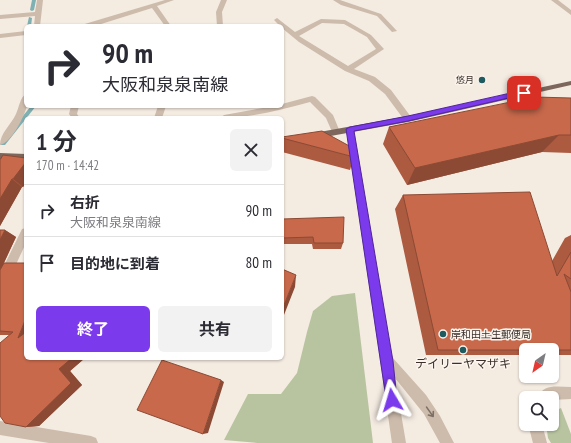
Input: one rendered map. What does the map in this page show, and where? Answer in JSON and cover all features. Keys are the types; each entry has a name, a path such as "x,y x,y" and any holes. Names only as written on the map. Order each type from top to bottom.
{"main road":[{"path":"304,138 408,119 571,82"},
{"path":"0,156 24,157"}],"street":[{"path":"37,24 40,0"},
{"path":"98,24 171,0"},
{"path":"220,24 219,12 224,0"},
{"path":"336,0 343,4 379,15 394,31"},
{"path":"554,0 571,13"},
{"path":"154,6 167,24"},
{"path":"0,17 38,14"},
{"path":"277,20 282,24"},
{"path":"295,35 321,21 345,22 369,36 380,49 348,68"},
{"path":"284,26 301,41 348,68 372,79 388,92 408,119"},
{"path":"0,36 24,33"},
{"path":"284,106 312,99 330,117 336,132"},
{"path":"0,142 5,138 24,108"},
{"path":"235,116 277,108"},
{"path":"350,129 387,361 393,414 399,443"},
{"path":"0,286 24,236"},
{"path":"387,361 408,381 440,427 447,443"},
{"path":"559,394 571,393"},
{"path":"0,428 91,443"},
{"path":"537,431 540,443"}],"green space":[{"path":"355,293 373,443 258,443 224,440 248,394 281,394 297,373 313,311 332,296"},
{"path":"561,408 571,434 571,443 551,443 548,438 547,431 559,431 559,409"}],"building":[{"path":"535,97 571,98 571,135 559,135 415,168 389,127"},
{"path":"322,131 353,148 354,157 284,139 284,137"},
{"path":"3,155 24,158 24,165 12,179 0,199 0,160"},
{"path":"530,192 557,276 571,252 571,279 564,274 571,292 571,350 559,350 559,343 519,343 519,350 438,350 403,195"},
{"path":"344,217 343,243 314,243 313,237 284,238 284,219"},
{"path":"0,230 5,230 0,240"},
{"path":"4,263 24,263 24,323 18,338 24,334 24,360 70,360 59,369 71,383 26,427 5,423 0,416 0,343 13,332 0,331 0,270"},
{"path":"284,270 296,275 284,305"},
{"path":"162,360 221,380 203,434 137,410"}],"waterway":[{"path":"32,10 34,0"},
{"path":"29,24 30,18"},
{"path":"26,116 32,108"},
{"path":"3,144 24,118"}],"place":[{"name":"悠月","path":"482,80"},
{"name":"岸和田土生郵便局","path":"443,334"},
{"name":"デイリーヤマザキ","path":"463,350"}],"route":[{"path":"392,400 350,129 408,119 524,93"}]}
